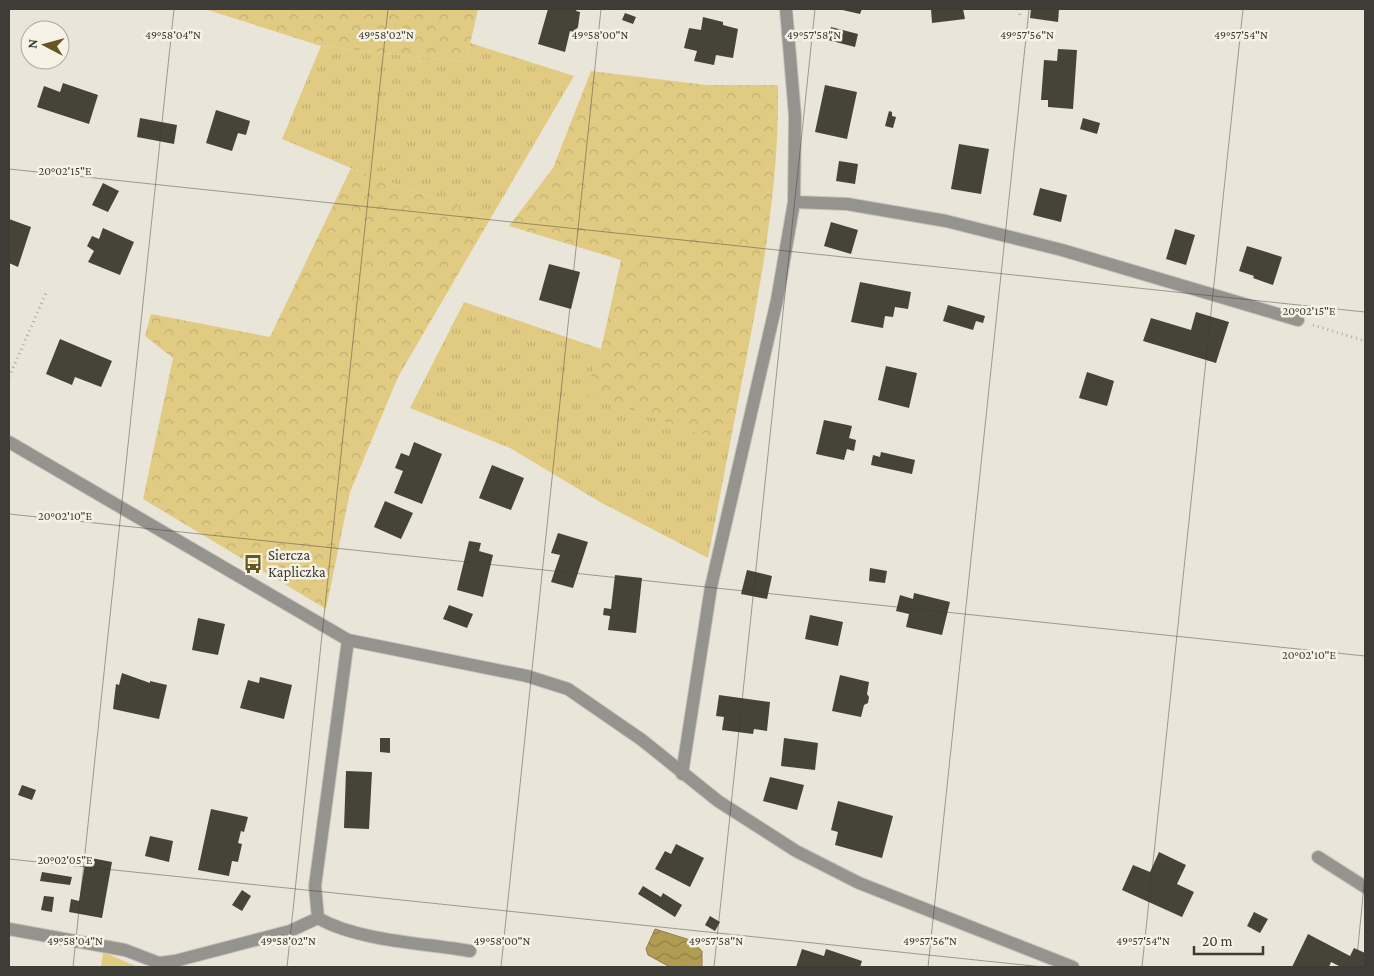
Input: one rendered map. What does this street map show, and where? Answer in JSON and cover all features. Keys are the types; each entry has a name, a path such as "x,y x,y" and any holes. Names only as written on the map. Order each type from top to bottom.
{"street":[{"path":"682,774 711,587 776,300 794,202 796,116 786,9"},
{"path":"794,202 847,204 946,221 1062,250 1298,320"},
{"path":"9,442 348,640 526,676 568,689 642,740 718,801 796,851 859,883 1073,967"},
{"path":"318,918 315,886 348,640"},
{"path":"1318,857 1365,887"},
{"path":"318,918 335,928 358,933 470,950"},
{"path":"9,929 126,950 158,965 290,931 318,918"}],"path":[{"path":"1018,9 1020,15"},
{"path":"9,377 46,293"},
{"path":"1298,320 1365,341"}],"green space":[{"path":"205,9 478,9 466,62 321,46"},
{"path":"470,43 574,76 489,221 460,208 351,168 282,139 321,46 466,62"},
{"path":"591,71 706,85 778,85 774,175 763,265 730,444 585,394 601,349 621,260 509,226 553,168"},
{"path":"351,168 460,208 489,221 398,377 350,492 326,609 143,499 173,358 145,336 151,314 270,337"},
{"path":"464,302 601,349 586,394 730,444 708,558 600,502 510,448 410,408"},
{"path":"103,952 138,967 101,967"}],"water":[{"path":"655,929 690,940 702,951 702,967 670,967 648,955 646,949"}],"building":[{"path":"548,9 577,9 576,11 580,12 578,27 574,32 570,31 565,52 538,44"},
{"path":"838,9 862,9 860,14"},
{"path":"931,9 963,9 965,19 932,23"},
{"path":"1031,9 1059,9 1058,22 1030,18"},
{"path":"625,13 636,17 633,24 622,20"},
{"path":"703,17 723,22 723,25 738,29 733,58 716,55 714,65 694,61 697,51 684,48 689,28 701,30"},
{"path":"831,27 858,34 855,47 828,40"},
{"path":"1058,49 1077,50 1073,109 1048,107 1048,100 1041,100 1044,60 1057,61"},
{"path":"63,83 98,95 89,124 37,107 44,86 60,92"},
{"path":"825,85 857,92 847,139 815,132"},
{"path":"216,110 250,121 246,135 238,133 232,151 206,143"},
{"path":"889,111 892,112 892,116 896,117 893,128 885,126"},
{"path":"140,118 177,125 174,144 137,137"},
{"path":"1083,118 1100,123 1097,134 1080,129"},
{"path":"959,144 989,149 981,194 951,189"},
{"path":"839,161 858,164 855,184 836,181"},
{"path":"103,183 119,191 108,212 92,205"},
{"path":"1040,188 1067,195 1061,222 1033,215"},
{"path":"9,219 31,227 18,267 9,263"},
{"path":"831,222 858,230 851,254 824,246"},
{"path":"103,228 134,242 120,275 88,262 94,251 87,246 92,236 99,239"},
{"path":"1175,229 1195,235 1186,265 1166,259"},
{"path":"1247,246 1282,257 1273,285 1239,271"},
{"path":"549,264 580,272 571,309 539,300"},
{"path":"860,282 911,292 908,309 895,307 893,317 885,316 883,328 851,322"},
{"path":"948,305 985,316 983,323 976,321 973,330 943,321"},
{"path":"1196,312 1229,322 1216,363 1143,341 1151,318 1191,330"},
{"path":"60,339 112,361 101,387 75,377 72,385 46,374"},
{"path":"886,366 917,373 909,408 878,400"},
{"path":"1087,372 1114,381 1107,406 1079,398"},
{"path":"824,420 852,426 849,438 856,440 854,451 847,449 844,460 816,454"},
{"path":"414,442 442,454 422,504 394,493 403,471 395,468 401,453 409,456"},
{"path":"881,452 915,460 912,474 871,465 873,455 880,457"},
{"path":"492,465 524,478 511,510 479,498"},
{"path":"385,501 413,513 401,539 374,527"},
{"path":"558,533 588,542 573,588 551,582 560,555 551,553"},
{"path":"469,541 481,543 479,551 493,555 483,597 457,590"},
{"path":"870,568 887,571 885,583 869,581"},
{"path":"747,570 772,576 767,599 741,594"},
{"path":"615,575 642,578 636,633 608,630 610,616 603,615 604,608 611,609"},
{"path":"914,593 950,602 942,635 906,627 909,614 896,611 900,595 913,599"},
{"path":"449,605 473,614 467,628 443,619"},
{"path":"810,615 843,622 838,646 805,639"},
{"path":"198,618 225,624 218,655 192,650"},
{"path":"122,673 150,683 150,681 167,685 159,719 113,709 116,684 119,685"},
{"path":"840,675 869,682 868,703 864,705 861,717 832,711"},
{"path":"260,677 292,685 284,719 240,708 248,680 259,683"},
{"path":"719,695 770,702 767,731 754,729 753,734 722,730 724,717 716,716"},
{"path":"380,738 390,738 390,753 380,752"},
{"path":"784,738 818,743 815,770 781,766"},
{"path":"346,771 372,772 369,829 344,828"},
{"path":"770,777 804,785 797,810 763,801"},
{"path":"22,785 36,790 32,800 18,795"},
{"path":"838,801 893,816 882,858 835,845 838,832 831,830"},
{"path":"211,809 248,817 244,832 241,831 238,843 242,844 238,862 232,861 229,876 198,870"},
{"path":"150,836 173,841 169,862 145,856"},
{"path":"676,844 704,858 690,887 655,869 665,851 671,854"},
{"path":"1159,852 1186,865 1177,884 1194,892 1182,917 1122,890 1133,865 1150,872"},
{"path":"86,857 112,862 102,918 69,912 71,899 79,901"},
{"path":"42,872 72,877 70,885 40,881"},
{"path":"643,886 661,897 663,893 682,905 675,917 638,894"},
{"path":"242,890 251,896 242,911 232,905"},
{"path":"44,896 54,897 52,912 41,910"},
{"path":"1254,912 1268,919 1260,933 1247,926"},
{"path":"710,916 720,922 715,931 705,925"},
{"path":"1308,934 1350,956 1354,948 1365,953 1365,967 1341,967 1331,962 1329,967 1292,967"},
{"path":"802,949 824,956 826,949 862,961 860,967 796,967"}],"place":[{"name":"Siercza Kapliczka","path":"253,564"}]}
